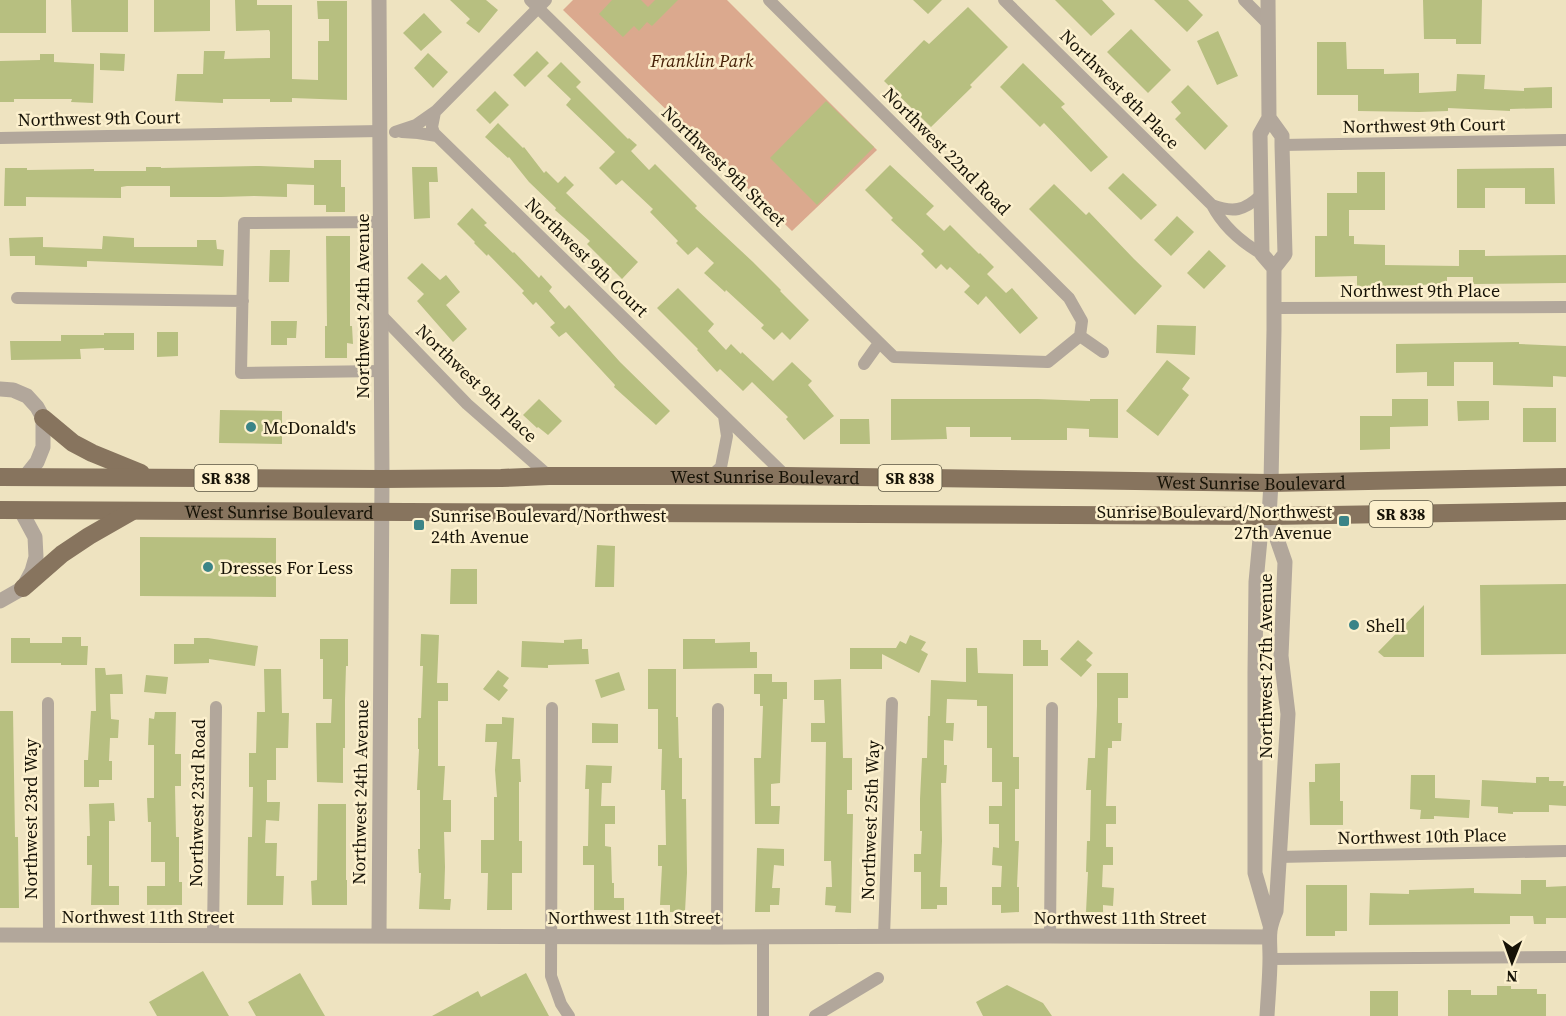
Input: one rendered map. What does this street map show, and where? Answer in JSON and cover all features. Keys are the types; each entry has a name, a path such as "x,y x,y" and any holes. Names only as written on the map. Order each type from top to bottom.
{"main road":[{"path":"43,418 73,443 92,453 154,477"},
{"name":"West Sunrise Boulevard","path":"0,477 382,479 786,476 1271,483 1566,477"},
{"name":"West Sunrise Boulevard","path":"0,510 1269,516 1566,510"},
{"path":"23,588 62,554 134,511"}],"street":[{"name":"Northwest 24th Avenue","path":"379,0 387,132 381,222 382,512 379,936"},
{"name":"Northwest 22nd Road","path":"769,0 1069,298 1083,321 1080,336"},
{"name":"Northwest 8th Place","path":"1004,0 1212,205 1219,218 1246,245 1262,254"},
{"path":"1244,0 1268,24"},
{"name":"Northwest 27th Avenue","path":"1262,254 1260,134 1269,118 1268,0"},
{"name":"Northwest 9th Court","path":"0,138 387,132 416,125 435,116 538,3"},
{"name":"Northwest 9th Street","path":"538,3 894,357 1048,362 1080,336"},
{"path":"435,116 432,127 437,136"},
{"name":"Northwest 27th Avenue","path":"1267,1016 1269,931 1255,873 1256,582 1260,539 1269,516 1271,483 1274,268 1286,254 1282,136 1269,118"},
{"path":"387,132 437,136"},
{"name":"Northwest 9th Court","path":"437,136 786,476"},
{"name":"Northwest 9th Court","path":"1282,145 1566,140"},
{"path":"1212,205 1231,210 1240,209 1261,195"},
{"path":"381,222 244,223 241,373 381,371"},
{"path":"1262,254 1274,268"},
{"path":"17,297 243,301"},
{"name":"Northwest 9th Place","path":"1275,308 1566,307"},
{"name":"Northwest 9th Place","path":"381,315 467,404 549,476"},
{"path":"1080,336 1103,352"},
{"path":"864,364 879,343"},
{"path":"0,389 13,390 27,396 43,418 43,447 37,462 25,477"},
{"path":"710,477 721,467 727,436 724,416"},
{"path":"0,601 23,588 36,556 33,531 21,511"},
{"name":"Northwest 27th Avenue","path":"1269,516 1285,562 1281,656 1287,714 1276,911 1269,931"},
{"name":"Northwest 23rd Way","path":"48,703 49,935"},
{"name":"Northwest 25th Way","path":"884,938 892,703"},
{"name":"Northwest 23rd Road","path":"213,935 216,707"},
{"path":"552,708 551,976 561,1004 569,1016"},
{"path":"1050,936 1052,708"},
{"path":"717,938 718,709"},
{"name":"Northwest 10th Place","path":"1278,857 1566,851"},
{"name":"Northwest 11th Street","path":"0,935 884,938 1269,931"},
{"path":"763,938 763,1016"},
{"path":"1270,959 1566,957"},
{"path":"815,1016 878,978"}],"green space":[{"name":"Franklin Park","path":"573,0 727,0 877,150 792,231 563,10"}],"building":[{"path":"0,0 46,0 46,33 0,33"},
{"path":"71,0 128,0 128,32 72,32"},
{"path":"154,0 210,0 210,31 154,32"},
{"path":"235,0 257,0 257,5 292,5 292,79 318,80 318,41 329,41 329,19 318,19 317,1 347,1 347,100 292,98 292,102 270,102 270,99 223,99 223,103 175,101 177,74 203,74 204,51 225,51 224,59 270,58 269,30 236,31"},
{"path":"450,0 486,0 498,10 479,33 466,23 470,19"},
{"path":"612,0 641,0 648,7 655,0 678,0 652,26 647,22 639,31 634,26 623,37 599,14"},
{"path":"913,0 942,0 928,14"},
{"path":"1055,0 1102,0 1115,14 1091,36"},
{"path":"1154,0 1188,0 1203,15 1187,32"},
{"path":"1423,0 1482,0 1481,44 1456,44 1456,39 1424,39"},
{"path":"968,7 1008,47 970,85 972,87 931,127 884,81 924,40 929,44"},
{"path":"424,13 442,32 421,51 403,33"},
{"path":"1131,29 1171,70 1148,93 1107,52"},
{"path":"1218,31 1238,76 1217,85 1197,41"},
{"path":"1317,42 1346,42 1347,69 1384,69 1384,74 1419,73 1419,93 1456,91 1457,74 1485,75 1484,89 1524,91 1524,88 1552,87 1552,108 1510,109 1510,111 1448,108 1448,111 1419,112 1358,111 1358,95 1317,95"},
{"path":"537,51 549,63 525,87 513,75"},
{"path":"100,53 125,54 124,71 100,70"},
{"path":"428,53 448,72 433,88 414,68"},
{"path":"40,54 54,54 54,62 94,64 93,103 71,102 72,99 14,99 14,102 0,102 0,61 40,60"},
{"path":"561,62 581,82 576,87 628,139 637,145 631,151 649,170 655,164 697,206 695,208 753,262 809,320 790,340 782,332 774,340 761,328 764,325 704,273 714,263 697,247 688,255 650,212 653,209 622,180 616,185 599,168 615,152 566,105 571,99 547,76"},
{"path":"1023,63 1065,104 1061,107 1108,157 1091,172 1044,123 1040,127 1000,87"},
{"path":"1188,85 1228,126 1205,150 1175,119 1181,113 1171,102"},
{"path":"495,91 509,105 490,124 476,110"},
{"path":"826,101 874,147 817,205 770,158"},
{"path":"498,123 524,147 544,173 546,171 558,183 565,176 574,185 566,193 638,262 622,279 587,244 590,241 555,210 556,208 529,182 509,157 485,137"},
{"path":"314,160 341,160 341,187 345,187 345,212 326,212 326,205 314,205 314,185 287,184 287,197 170,197 170,186 127,186 121,187 121,198 26,197 26,206 4,206 5,168 146,171 146,167 314,168"},
{"path":"890,165 934,206 926,214 944,231 950,225 994,267 987,274 1006,293 1012,288 1038,318 1020,334 986,296 978,305 964,292 970,286 950,267 947,270 941,264 936,269 921,254 924,251 891,220 893,218 865,190"},
{"path":"412,167 437,167 438,182 429,182 430,218 414,219"},
{"path":"1554,168 1555,204 1525,204 1525,188 1485,188 1485,208 1457,208 1457,169"},
{"path":"1357,172 1385,172 1385,210 1349,210 1349,236 1354,236 1354,244 1385,245 1385,265 1459,266 1459,250 1485,250 1485,256 1566,255 1566,283 1473,284 1473,277 1447,277 1447,284 1357,287 1357,276 1315,277 1315,236 1327,236 1327,193 1357,193"},
{"path":"1123,173 1157,205 1141,220 1108,188"},
{"path":"1054,184 1086,215 1089,212 1162,286 1135,315 1029,209"},
{"path":"472,208 487,223 484,225 539,278 541,275 552,287 549,291 565,309 569,305 620,362 670,411 656,425 614,387 615,385 566,332 559,337 550,327 555,323 536,302 533,305 522,293 524,291 457,224"},
{"path":"1177,216 1194,232 1171,256 1154,240"},
{"path":"103,236 134,238 134,247 197,247 197,240 216,240 217,249 224,250 223,266 87,261 87,267 35,265 35,256 10,256 9,238 43,237 43,247 102,249"},
{"path":"326,236 350,236 350,326 352,326 353,344 347,343 347,358 325,358"},
{"path":"270,250 290,250 289,282 269,282"},
{"path":"1209,250 1226,266 1204,289 1187,273"},
{"path":"422,263 440,280 446,275 460,292 446,305 467,329 453,342 417,301 424,294 407,278"},
{"path":"678,288 714,324 708,331 726,350 731,344 773,381 792,362 812,381 808,385 834,416 804,440 786,419 788,417 752,382 743,391 720,369 717,372 698,349 657,308"},
{"path":"271,321 297,321 296,338 287,338 287,345 271,345"},
{"path":"1157,325 1196,326 1195,355 1156,353"},
{"path":"157,332 178,332 178,356 157,357"},
{"path":"104,333 134,333 134,350 80,349 81,359 11,360 10,341 61,341 61,335 104,335"},
{"path":"1519,342 1519,344 1566,346 1566,377 1553,376 1553,387 1493,385 1493,362 1454,362 1454,386 1427,386 1427,372 1396,373 1396,344"},
{"path":"1167,360 1190,378 1182,389 1189,395 1158,436 1126,411"},
{"path":"539,399 562,421 548,435 523,415"},
{"path":"891,399 1090,401 1090,399 1118,399 1118,438 1089,437 1089,429 1067,428 1067,440 1011,440 1011,437 970,437 970,427 946,427 947,439 891,440"},
{"path":"1392,399 1428,399 1428,426 1390,427 1390,449 1360,450 1360,416 1392,416"},
{"path":"1457,401 1489,401 1489,420 1458,421"},
{"path":"1523,408 1556,408 1556,442 1523,442"},
{"name":"McDonald's","path":"220,410 282,411 282,444 219,443"},
{"path":"840,419 869,419 870,444 840,444"},
{"name":"Dresses For Less","path":"140,537 276,538 276,597 140,596"},
{"path":"597,545 615,546 614,587 595,587"},
{"path":"451,569 477,569 477,604 450,604"},
{"path":"1566,584 1566,654 1481,655 1480,585"},
{"path":"1424,605 1424,657 1384,657 1378,652"},
{"path":"421,634 439,635 437,683 448,683 448,701 438,701 438,766 445,766 443,800 451,800 451,832 444,832 444,899 451,899 450,910 419,909 420,790 417,790 418,718 421,718 423,666 420,666"},
{"path":"910,635 926,642 921,650 928,654 919,673 882,654 882,669 850,669 850,648 896,648 900,641 906,644"},
{"path":"62,637 81,637 81,646 88,646 87,665 11,663 11,638 30,638 30,643 62,643"},
{"path":"194,638 258,646 255,666 209,659 209,663 174,664 174,644 194,644"},
{"path":"320,639 348,639 343,783 317,782 316,723 331,723 332,699 323,699 323,659 320,659"},
{"path":"582,639 582,649 588,649 589,664 548,665 548,668 521,667 522,641 564,643 564,640"},
{"path":"683,639 715,639 715,643 750,642 750,652 757,652 757,668 683,669"},
{"path":"1023,640 1041,640 1041,650 1048,650 1048,666 1023,666"},
{"path":"1078,640 1093,653 1086,660 1092,665 1081,677 1060,659"},
{"path":"966,648 977,648 978,673 1013,674 1013,757 1019,757 1019,789 1015,789 1015,841 1019,841 1017,887 1019,887 1019,912 1001,913 1001,905 992,905 992,887 1001,887 1002,866 992,865 993,847 999,848 999,824 989,824 989,806 1002,806 1002,782 992,782 992,748 987,748 987,706 977,706 977,700 947,699 946,723 954,723 953,741 944,740 944,765 947,765 946,783 941,783 940,887 947,887 947,905 937,905 937,909 921,909 921,872 914,872 914,854 921,854 922,758 927,758 931,680 966,682"},
{"path":"95,668 105,668 106,675 122,674 123,694 110,694 111,719 119,720 118,738 110,738 109,761 112,761 112,780 99,780 99,787 84,787 84,760 88,760 91,711 96,711"},
{"path":"264,669 281,669 282,713 289,713 288,748 276,748 276,780 267,780 267,802 280,802 279,821 266,820 265,843 277,843 276,876 284,876 283,905 247,905 248,837 252,837 253,787 249,787 249,753 256,753 257,712 265,712"},
{"path":"648,669 676,669 676,717 678,717 679,758 682,758 682,799 686,799 685,912 670,912 670,905 660,905 662,866 658,866 658,845 666,845 665,790 661,790 662,749 658,749 658,709 648,709"},
{"path":"498,670 509,678 503,686 508,690 499,701 483,689"},
{"path":"619,672 625,690 601,698 595,680"},
{"path":"1097,673 1128,673 1128,698 1118,698 1118,723 1122,723 1121,741 1112,741 1112,748 1108,748 1106,806 1116,806 1116,824 1106,824 1106,847 1113,847 1113,865 1103,865 1102,887 1114,888 1113,906 1103,905 1103,912 1086,912 1087,841 1090,841 1091,790 1086,790 1088,758 1095,758"},
{"path":"754,674 772,674 772,682 787,682 787,699 783,699 780,783 771,784 771,806 780,806 779,824 755,824 754,758 761,758 763,706 760,706 760,694 754,694"},
{"path":"146,675 168,677 166,694 144,692"},
{"path":"841,679 843,758 852,758 852,790 847,790 847,814 853,814 851,913 835,912 836,906 825,905 826,887 832,887 831,861 824,861 826,742 811,742 811,723 825,723 824,700 814,700 814,680"},
{"path":"0,711 13,711 15,837 18,837 19,908 0,908"},
{"path":"155,712 176,712 175,754 181,754 181,786 175,786 176,837 179,837 179,882 182,882 182,905 147,905 147,886 165,886 165,862 151,862 151,822 148,822 147,798 154,798 154,745 148,745 149,718 154,719"},
{"path":"502,717 514,718 512,759 520,759 519,841 522,841 522,873 512,873 512,910 487,910 488,873 481,873 481,840 494,840 497,742 485,742 486,724 502,724"},
{"path":"592,723 618,724 618,743 592,743"},
{"path":"1340,763 1340,801 1343,801 1343,825 1310,825 1309,782 1315,782 1315,764"},
{"path":"586,765 612,766 611,783 602,783 601,806 615,806 615,824 605,824 605,846 611,847 614,898 624,898 624,910 594,910 594,865 583,865 583,846 588,846 589,789 585,789"},
{"path":"1411,775 1435,775 1435,798 1470,800 1469,818 1434,816 1434,819 1420,819 1421,810 1410,809"},
{"path":"1536,777 1549,777 1549,781 1564,781 1566,806 1549,805 1549,812 1513,812 1513,814 1498,813 1498,807 1481,806 1482,780 1536,783"},
{"path":"114,803 115,821 109,821 109,886 119,886 119,905 91,905 92,865 87,865 87,836 90,836 89,804"},
{"path":"318,804 346,804 347,905 312,905 311,881 317,880"},
{"path":"757,848 784,849 784,866 774,865 772,888 780,888 779,905 770,905 770,912 755,912"},
{"path":"1521,880 1546,880 1546,887 1566,886 1566,918 1546,918 1546,924 1534,924 1533,916 1510,916 1510,924 1369,925 1370,893 1409,894 1409,890 1474,888 1474,893 1521,894"},
{"path":"1306,885 1347,885 1347,931 1335,931 1335,936 1306,936"},
{"path":"203,971 229,1016 157,1016 149,1002"},
{"path":"300,973 325,1016 256,1016 248,1002"},
{"path":"526,973 549,1016 432,1016 478,991 481,997"},
{"path":"1007,985 1043,1003 1052,1016 983,1016 976,1002"},
{"path":"1497,986 1511,986 1511,989 1537,989 1537,994 1546,994 1546,1016 1448,1016 1448,990 1471,990 1471,995 1497,995"},
{"path":"1370,991 1398,991 1398,1016 1370,1016"}],"place":[{"name":"McDonald's","path":"251,427"},
{"name":"Sunrise Boulevard/Northwest 27th Avenue","path":"1344,521"},
{"name":"Sunrise Boulevard/Northwest 24th Avenue","path":"419,525"},
{"name":"Dresses For Less","path":"208,567"},
{"name":"Shell","path":"1354,625"}]}
